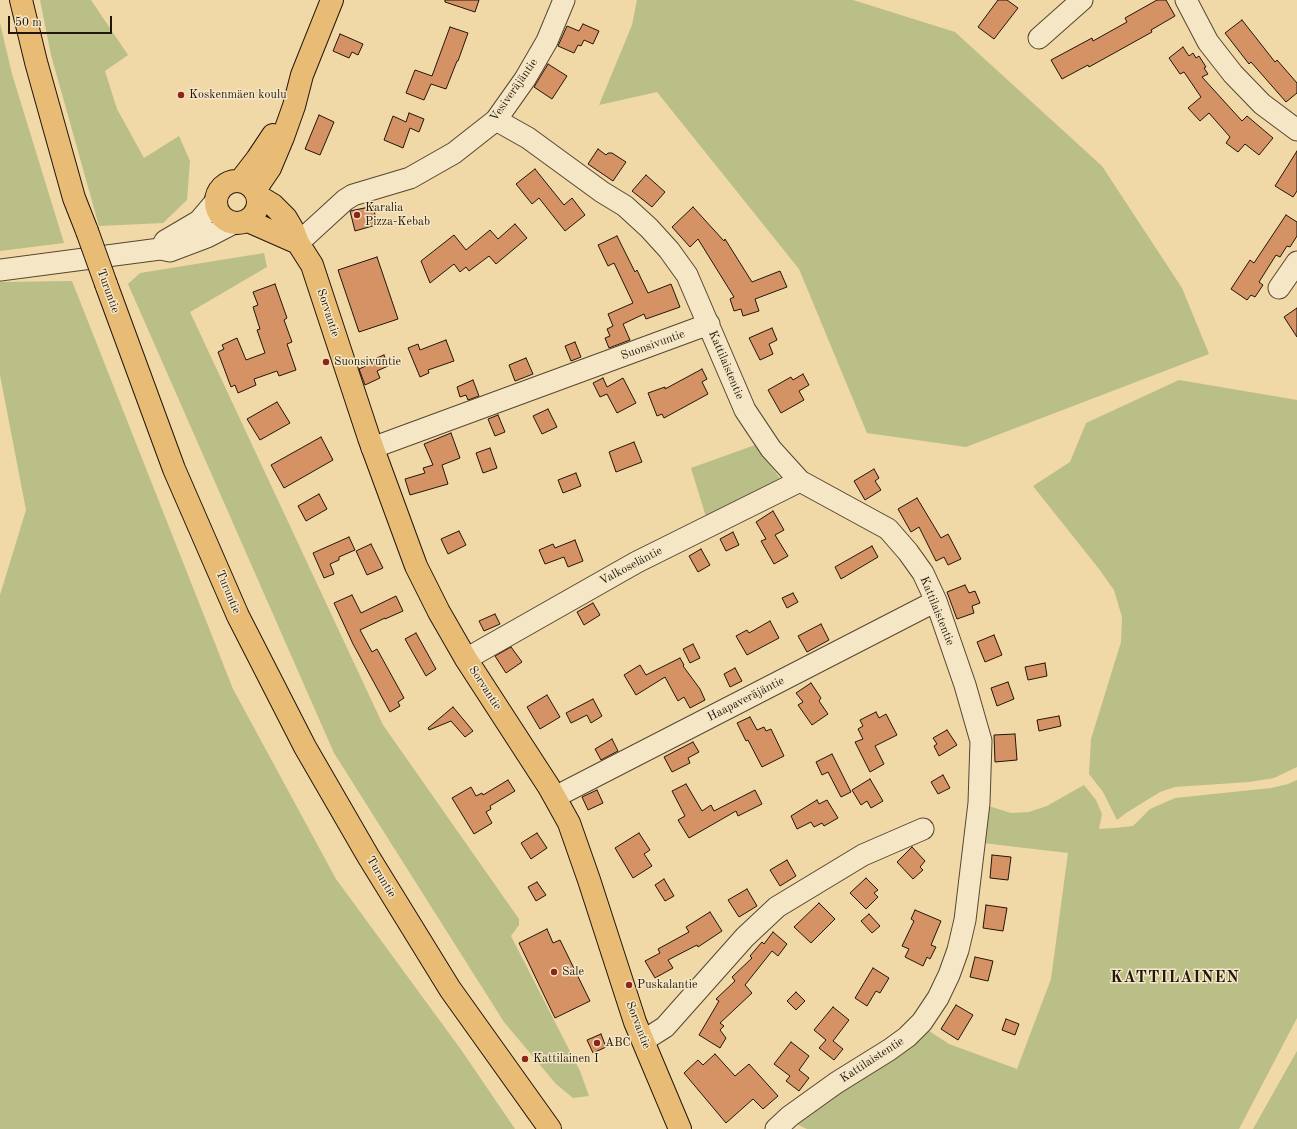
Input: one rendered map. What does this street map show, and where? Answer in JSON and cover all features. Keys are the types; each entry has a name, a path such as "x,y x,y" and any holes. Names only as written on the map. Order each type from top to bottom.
{"main road":[{"name":"Turuntie","path":"21,0 36,62 74,198 174,469 232,602 305,747 368,856 450,989 550,1129"},
{"path":"251,189 269,142 300,82 332,0"},
{"path":"241,222 253,216 257,210 258,203 251,189 233,181 225,185 219,192 216,201 219,213 223,218 241,222 298,243"},
{"name":"Sorvantie","path":"251,189 273,205 286,218 298,243 312,265 372,448 416,566 439,612 466,659 555,797 569,823 628,1000 677,1129"}],"street":[{"name":"Vesiveräjäntie","path":"298,243 353,195 410,178 454,153 496,120 524,79 547,41 564,0"},
{"path":"1039,38 1082,0"},
{"path":"1186,0 1208,42 1232,74 1262,104 1297,130"},
{"name":"Kattilaistentie","path":"496,120 528,138 602,192 625,206 649,228 669,250 687,276 745,410 771,449 800,481 888,529 908,552 923,573 936,601 965,685 981,741 979,803 965,920 958,950 949,976 938,998 922,1022 907,1037 825,1091 790,1116 776,1129"},
{"path":"160,249 165,241 199,221 216,201"},
{"path":"0,270 160,249 170,251 241,222"},
{"path":"1279,288 1297,262"},
{"name":"Suonsivuntie","path":"372,448 709,324"},
{"name":"Valkoseläntie","path":"466,659 637,562 800,481"},
{"name":"Haapaveräjäntie","path":"555,797 936,601"},
{"path":"643,1041 665,1027 745,936 777,907 863,855 923,829"}],"green space":[{"path":"40,0 91,0 128,55 105,71 117,109 144,158 179,136 190,161 187,200 163,223 99,226 51,55"},
{"path":"637,0 853,0 955,32 1102,166 1182,288 1209,354 966,447 867,433 799,269 657,92 599,105 632,25"},
{"path":"0,23 12,74 64,243 0,251"},
{"path":"264,253 267,267 190,312 383,725 519,919 519,925 511,936 580,1071 589,1096 573,1098 556,1084 504,1022 334,753 128,284 140,273"},
{"path":"72,281 233,689 336,879 462,1051 515,1129 0,1129 0,595 26,510 0,375 0,282"},
{"path":"1179,380 1297,400 1297,767 1274,778 1249,782 1175,787 1160,792 1117,820 1103,792 1089,774 1091,739 1121,642 1122,617 1114,590 1033,486 1070,462 1086,423"},
{"path":"755,445 782,481 706,517 691,468"},
{"path":"1297,780 1297,1018 1239,1129 807,1129 792,1122 926,1029 949,1044 1017,1069 1051,979 1068,853 974,842 979,803 1011,813 1029,812 1047,806 1084,785 1096,800 1102,814 1099,829 1115,828 1133,826 1150,809 1175,798 1271,788"},
{"path":"1297,1051 1297,1129 1253,1129 1293,1058"}],"building":[{"path":"445,0 479,0 475,12 445,2"},
{"path":"998,0 1007,0 1018,8 994,39 978,27"},
{"path":"1157,0 1166,0 1175,16 1151,30 1152,32 1089,67 1088,65 1062,79 1051,60 1092,38 1093,41 1127,22 1125,18"},
{"path":"1242,20 1275,62 1277,60 1297,83 1297,93 1286,102 1251,62 1249,64 1225,33"},
{"path":"583,24 599,31 593,44 584,40 581,46 578,45 574,53 558,46 567,26 579,31"},
{"path":"450,27 468,33 446,89 431,84 424,100 406,93 415,70 432,76"},
{"path":"340,34 363,44 358,55 352,52 349,58 333,51"},
{"path":"1183,47 1189,56 1193,53 1196,58 1199,56 1206,67 1204,68 1208,74 1202,77 1242,121 1247,116 1273,138 1259,155 1245,144 1238,152 1226,143 1230,137 1209,113 1200,121 1188,108 1201,97 1184,72 1180,74 1169,58"},
{"path":"548,64 567,76 552,99 534,87"},
{"path":"409,113 424,119 419,132 410,128 403,148 384,140 393,116 406,122"},
{"path":"319,115 334,122 320,155 305,149"},
{"path":"598,149 606,155 608,153 612,153 626,162 613,181 588,164"},
{"path":"1297,151 1297,191 1293,197 1275,186"},
{"path":"535,169 564,205 572,198 585,215 565,231 539,198 532,204 516,184"},
{"path":"646,175 665,192 652,207 632,191"},
{"path":"374,206 376,225 355,231 350,211"},
{"path":"693,207 724,241 725,239 752,282 780,271 787,287 755,299 759,311 743,316 741,309 734,311 730,299 734,297 698,239 690,247 672,227"},
{"path":"1286,215 1297,222 1297,236 1290,247 1287,246 1280,257 1276,255 1259,282 1263,285 1255,297 1251,295 1247,300 1231,289 1250,260 1254,263"},
{"path":"515,224 527,238 496,264 489,256 469,271 466,267 460,272 454,264 430,283 421,261 454,235 466,250 490,230 498,239"},
{"path":"617,236 635,272 637,270 648,293 671,284 680,307 646,319 644,314 623,324 630,340 609,348 605,338 610,336 607,329 613,326 608,314 633,303 614,263 608,266 598,245"},
{"path":"377,257 398,319 359,332 338,270"},
{"path":"275,284 287,318 284,320 292,342 287,344 296,370 279,376 277,371 254,379 256,385 238,393 235,385 231,387 218,352 224,349 222,345 237,338 246,360 265,353 257,330 260,329 253,307 258,305 253,292"},
{"path":"1297,308 1297,337 1284,317"},
{"path":"772,328 777,340 769,344 773,354 760,360 749,338"},
{"path":"446,340 454,361 428,370 429,373 420,377 408,348 418,344 420,350"},
{"path":"575,342 581,357 571,361 565,346"},
{"path":"384,355 388,366 377,371 380,378 365,385 359,369 368,365 367,362"},
{"path":"526,358 533,374 515,381 509,365"},
{"path":"702,369 707,379 702,382 708,394 664,418 662,414 657,416 648,393 665,387 665,389"},
{"path":"803,374 809,385 799,391 804,400 781,413 768,390 791,377 793,380"},
{"path":"603,378 607,387 623,378 636,403 617,413 607,394 600,397 593,383"},
{"path":"473,380 479,396 468,400 466,395 460,397 457,387"},
{"path":"277,402 290,423 260,440 247,419"},
{"path":"548,409 557,427 542,434 533,416"},
{"path":"498,415 505,432 495,436 488,419"},
{"path":"451,433 460,458 442,465 448,484 410,495 405,479 425,473 423,468 433,465 424,444"},
{"path":"321,437 333,460 284,488 271,465"},
{"path":"634,442 642,462 616,472 609,452"},
{"path":"490,448 497,468 483,473 476,453"},
{"path":"874,469 879,478 875,481 881,490 865,500 854,481"},
{"path":"576,473 581,486 563,493 558,480"},
{"path":"319,494 327,509 306,521 298,506"},
{"path":"917,498 941,538 948,534 961,559 948,565 944,557 936,561 919,527 911,532 898,509"},
{"path":"773,511 784,530 775,535 788,556 774,564 761,541 766,539 756,522"},
{"path":"459,531 466,545 448,554 441,539"},
{"path":"733,532 739,545 726,551 720,539"},
{"path":"349,537 355,550 339,557 339,560 330,564 334,574 324,578 313,553"},
{"path":"575,540 583,561 568,567 564,557 545,564 539,550 553,544 555,548"},
{"path":"371,544 383,568 367,575 356,551"},
{"path":"872,546 878,557 841,579 835,567"},
{"path":"701,549 710,565 698,572 689,556"},
{"path":"965,585 969,593 975,591 980,603 972,606 974,613 957,619 947,592"},
{"path":"793,593 798,602 787,608 782,598"},
{"path":"352,595 361,613 396,596 403,611 360,630 372,652 377,649 404,698 398,702 400,706 390,712 353,644 334,603"},
{"path":"593,603 600,615 584,625 577,612"},
{"path":"495,614 500,624 484,631 479,621"},
{"path":"770,621 779,638 747,655 736,636 747,630 749,633"},
{"path":"821,624 829,640 807,652 798,636"},
{"path":"416,633 436,669 426,676 405,639"},
{"path":"994,635 1002,655 985,662 977,642"},
{"path":"693,644 700,658 690,663 683,649"},
{"path":"511,647 522,662 506,673 495,656"},
{"path":"680,658 684,665 683,666 700,689 705,700 690,708 684,697 678,701 665,677 636,695 624,675 640,665 646,675"},
{"path":"1045,663 1047,676 1028,680 1025,667"},
{"path":"735,668 742,681 730,687 724,674"},
{"path":"1008,682 1014,699 997,706 991,688"},
{"path":"811,683 821,698 819,701 828,714 812,725 798,705 803,702 796,693"},
{"path":"547,695 560,717 540,729 527,707"},
{"path":"593,699 602,716 591,723 587,715 571,723 566,713"},
{"path":"453,707 473,731 465,737 451,721 429,730 428,728"},
{"path":"876,712 879,718 886,714 897,735 875,746 884,764 870,772 855,742 863,739 858,729 863,726 860,720"},
{"path":"1059,716 1061,726 1039,731 1037,720"},
{"path":"750,717 757,730 764,727 766,731 771,729 784,756 762,767 737,723"},
{"path":"947,730 957,745 939,756 934,746 937,744 933,738"},
{"path":"1015,734 1017,760 995,762 994,735"},
{"path":"612,739 618,751 601,760 595,749"},
{"path":"693,742 699,752 688,758 690,763 672,772 664,757"},
{"path":"832,754 851,792 841,797 828,772 822,775 816,762"},
{"path":"943,775 950,788 938,794 931,782"},
{"path":"870,779 883,801 871,808 867,801 861,805 852,790"},
{"path":"508,780 515,791 490,806 491,809 486,812 492,823 474,834 452,798 471,787 476,796 482,793 483,795"},
{"path":"686,784 702,811 711,805 714,811 755,790 762,804 738,816 736,811 689,838 678,820 685,816 672,791"},
{"path":"597,790 603,803 588,810 582,797"},
{"path":"817,800 819,804 827,800 838,818 824,826 822,823 814,827 811,822 797,829 791,816"},
{"path":"537,833 547,848 531,859 521,843"},
{"path":"639,833 650,850 644,854 652,866 633,878 615,848"},
{"path":"912,847 925,861 920,867 923,870 913,879 897,862"},
{"path":"992,855 1011,857 1008,880 990,878"},
{"path":"787,860 796,876 780,886 770,870"},
{"path":"866,878 878,890 874,893 878,897 866,909 850,893"},
{"path":"664,879 674,896 665,901 655,885"},
{"path":"537,882 546,895 536,901 528,887"},
{"path":"747,889 757,906 739,917 728,900"},
{"path":"819,903 835,919 811,943 794,927"},
{"path":"986,905 1007,908 1003,931 983,928"},
{"path":"915,910 941,921 931,945 936,947 930,959 927,957 923,966 905,957 909,949 902,946 914,921 911,919"},
{"path":"710,912 722,931 698,947 697,945 668,960 673,968 655,978 645,961 660,953 658,949 689,932 686,927"},
{"path":"869,914 880,926 872,933 861,921"},
{"name":"Sale","path":"547,929 553,943 560,940 590,1001 555,1018 519,943"},
{"path":"773,932 787,944 778,956 772,951 745,985 752,993 720,1023 724,1026 720,1030 726,1038 720,1048 699,1035 719,1001 716,999 735,981 732,977 752,958 750,956 762,942 764,944"},
{"path":"975,957 993,961 988,981 970,977"},
{"path":"873,968 889,978 880,993 876,991 867,1006 855,998"},
{"path":"796,992 805,1001 796,1010 787,1001"},
{"path":"956,1005 973,1015 958,1040 941,1029"},
{"path":"833,1007 849,1020 833,1041 843,1049 834,1060 819,1048 826,1040 814,1030"},
{"path":"1006,1019 1019,1024 1015,1035 1002,1030"},
{"path":"601,1034 606,1047 593,1053 587,1040"},
{"path":"791,1042 809,1056 799,1070 809,1078 799,1091 786,1081 790,1076 774,1064"},
{"path":"715,1054 735,1076 749,1064 778,1096 763,1109 753,1099 726,1123 684,1073 698,1060 703,1065"}],"place":[{"name":"Koskenmäen koulu","path":"181,95"},
{"name":"Karalia Pizza-Kebab","path":"357,215"},
{"name":"Suonsivuntie","path":"326,362"},
{"name":"Sale","path":"554,972"},
{"name":"Puskalantie","path":"629,985"},
{"name":"ABC","path":"597,1043"},
{"name":"Kattilainen I","path":"525,1059"}],"district":[{"name":"KATTILAINEN","path":"1175,978"}]}
